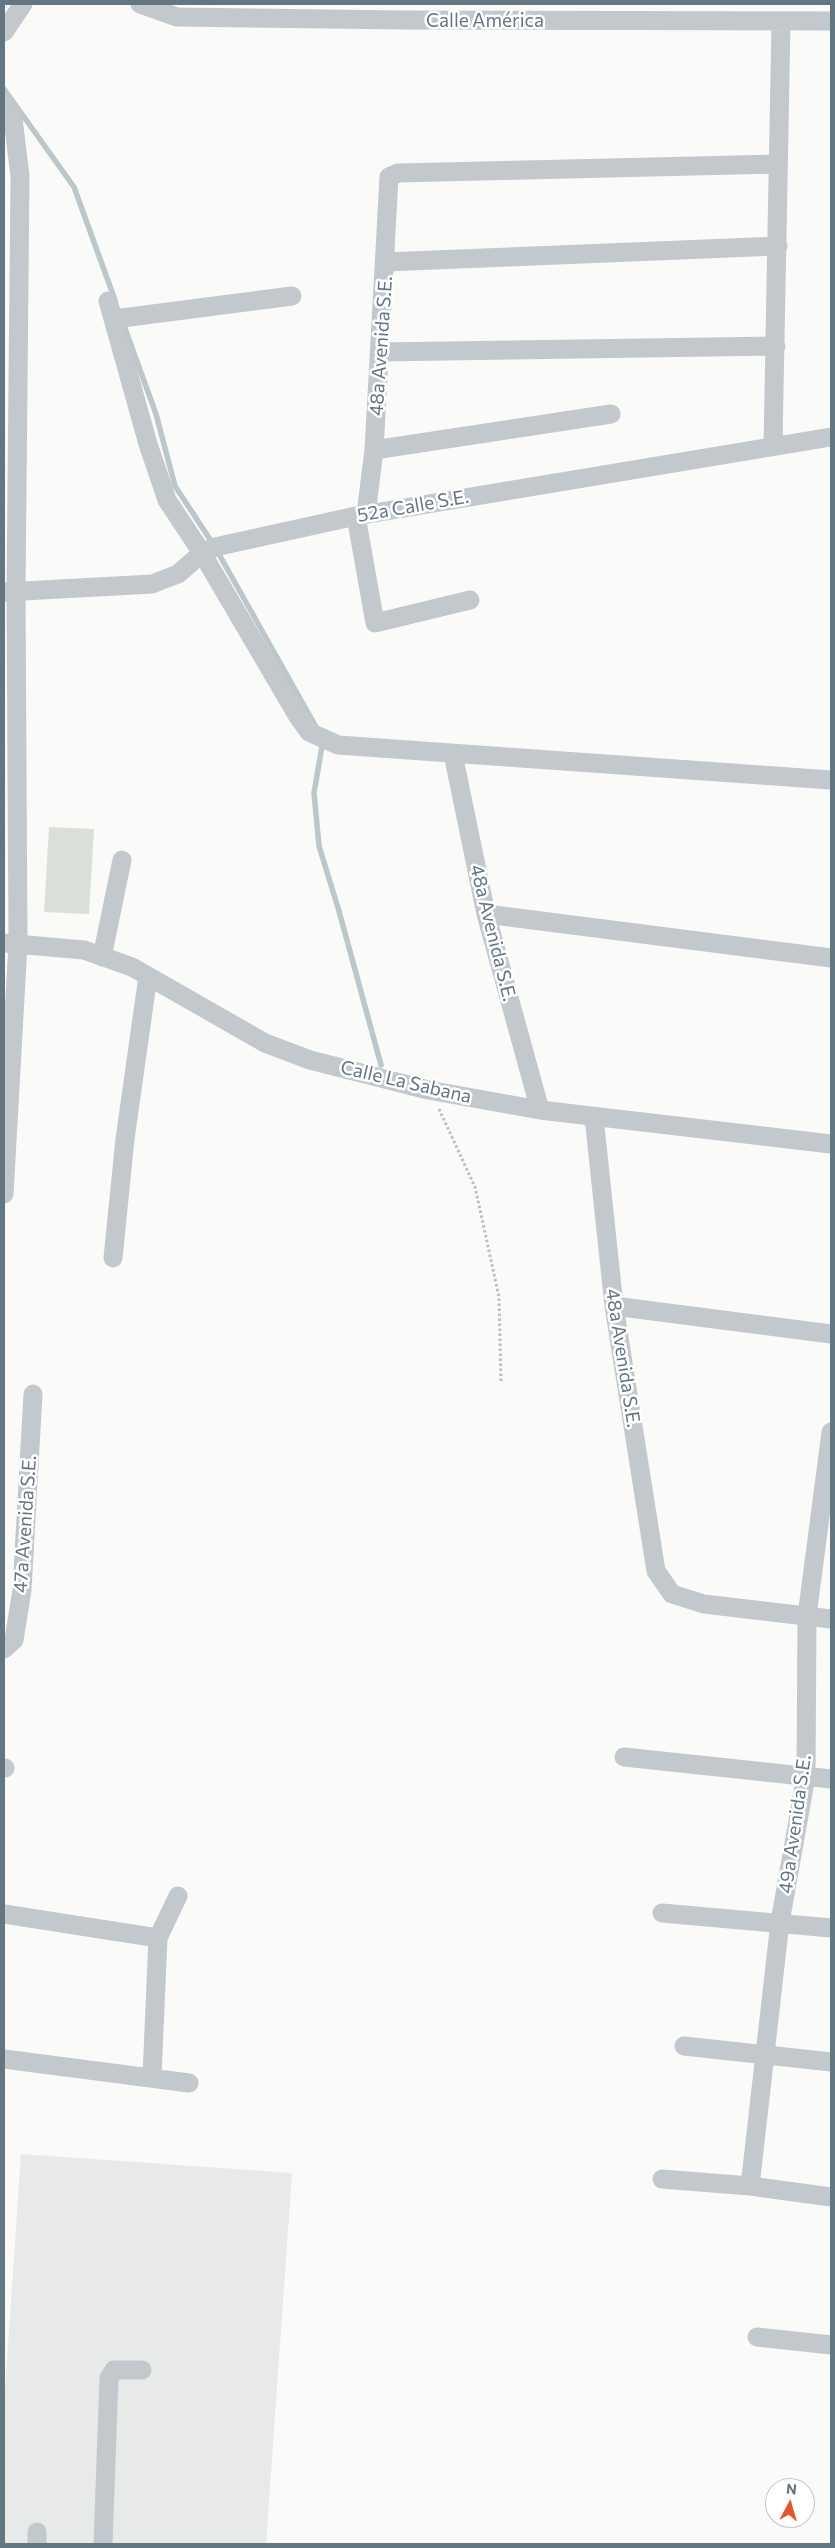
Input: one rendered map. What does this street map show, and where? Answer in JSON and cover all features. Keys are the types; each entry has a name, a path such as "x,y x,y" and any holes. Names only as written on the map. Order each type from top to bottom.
{"street":[{"path":"4,32 23,4"},
{"name":"Calle América","path":"140,4 178,17 831,21"},
{"path":"773,445 781,22"},
{"path":"4,105 13,119 20,176 12,244 10,592 11,944 4,1194"},
{"name":"48a Avenida S.E.","path":"470,600 375,623 361,515 374,450 390,177 398,173 778,164"},
{"path":"386,262 778,246"},
{"path":"114,319 292,296"},
{"path":"108,301 148,444 167,500 202,553 297,715 309,732 338,745 831,780"},
{"path":"380,352 776,346"},
{"path":"374,450 611,414"},
{"name":"52a Calle S.E.","path":"10,592 152,584 178,574 202,553 215,547 361,515 831,436"},
{"name":"48a Avenida S.E.","path":"453,754 486,914 540,1110"},
{"path":"102,957 122,860"},
{"path":"486,914 831,958"},
{"name":"Calle La Sabana","path":"11,944 84,950 132,967 265,1043 310,1060 428,1090 540,1110 831,1144"},
{"path":"113,1258 125,1139 148,976"},
{"name":"48a Avenida S.E.","path":"594,1117 614,1306 656,1572 672,1594 704,1604 807,1616"},
{"path":"614,1306 831,1334"},
{"name":"47a Avenida S.E.","path":"4,1649 14,1640 22,1590 33,1394"},
{"name":"49a Avenida S.E.","path":"750,2186 763,2055 780,1922 806,1776 807,1616 828,1481 831,1432"},
{"path":"807,1616 831,1619"},
{"path":"624,1757 831,1779"},
{"path":"152,2076 158,1938 178,1896"},
{"path":"662,1913 831,1928"},
{"path":"4,1914 158,1938"},
{"path":"684,2046 831,2062"},
{"path":"4,2059 152,2076 190,2083"},
{"path":"662,2179 750,2186 831,2197"},
{"path":"757,2336 831,2344"},
{"path":"104,2544 109,2378 114,2370 142,2370"}],"path":[{"path":"428,1090 438,1106 475,1187 499,1297 501,1380"}],"shaded area":[{"path":"49,827 94,829 89,914 44,912"},
{"path":"21,2154 292,2173 266,2544 4,2544 4,2405"}],"waterway":[{"path":"4,89 74,187 115,300"},
{"path":"123,323 156,414 175,486 215,547 316,727"},
{"path":"322,746 314,793 319,846 339,911 381,1065"}]}
